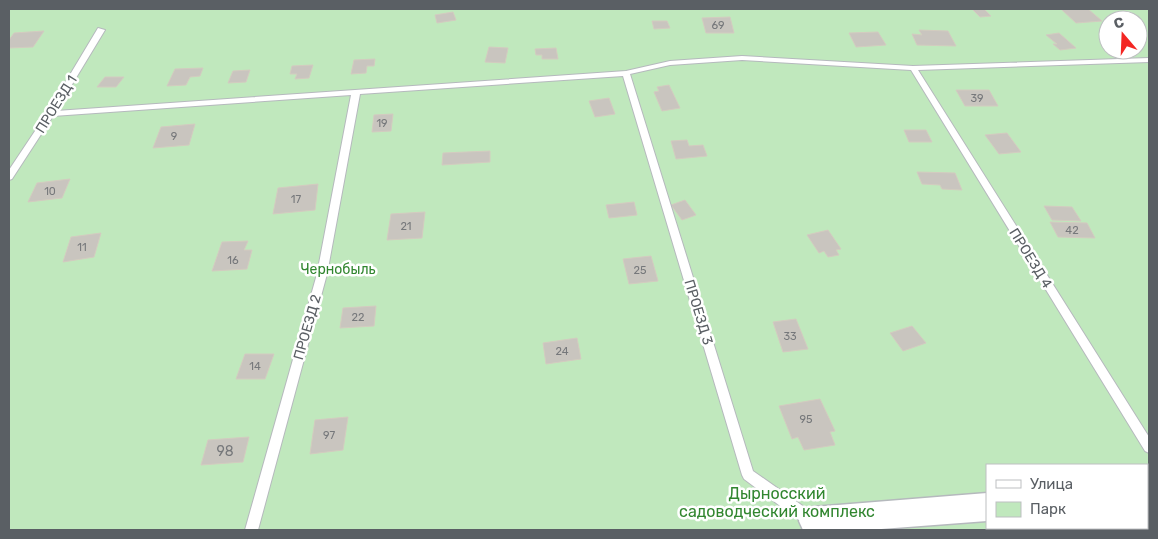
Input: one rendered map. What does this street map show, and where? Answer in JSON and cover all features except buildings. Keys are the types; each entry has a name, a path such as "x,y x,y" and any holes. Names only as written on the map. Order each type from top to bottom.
{"street":[{"path":"813,521 986,507"}],"lane":[{"name":"ПРОЕЗД 1","path":"9,176 50,114 101,30"},
{"path":"50,114 626,73 670,63 742,58 914,68 1149,60"},
{"name":"ПРОЕЗД 4","path":"914,68 1149,447"},
{"name":"ПРОЕЗД 3","path":"626,73 748,475 813,521"},
{"name":"ПРОЕЗД 2","path":"251,530 322,274 356,92"}],"green space":[{"name":"Чернобыль","path":"9,9 1149,9 1149,530 9,530"}],"park label":[{"name":"Дырносский садоводческий комплекс","path":"777,502"}]}
